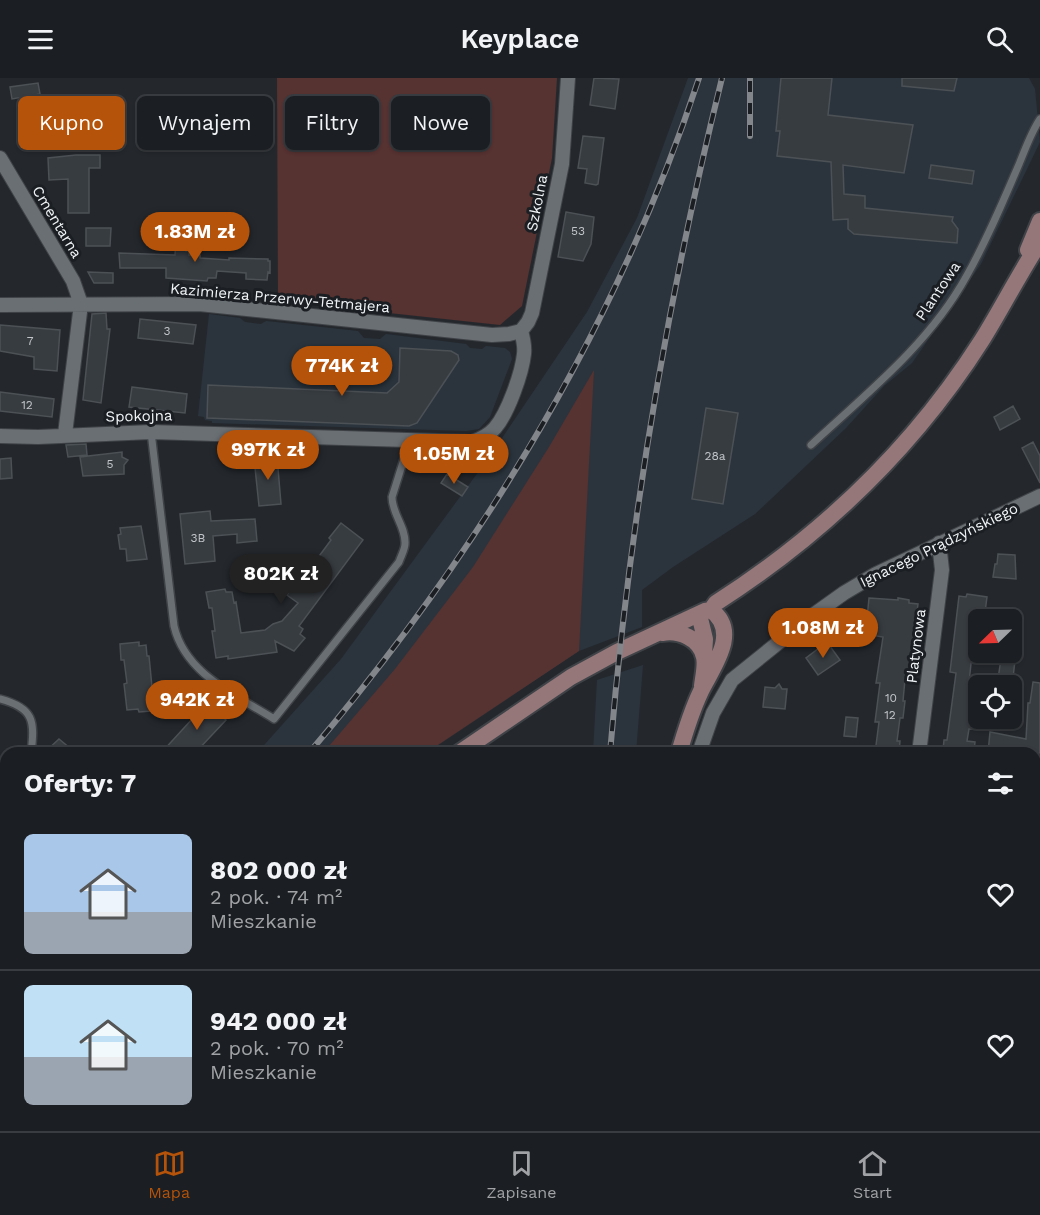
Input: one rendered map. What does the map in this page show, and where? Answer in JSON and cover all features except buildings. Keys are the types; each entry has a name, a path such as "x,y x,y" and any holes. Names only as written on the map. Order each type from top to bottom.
{"main road":[{"path":"1018,276 1040,221"},
{"path":"468,747 571,676 617,652 705,612 769,568 822,526 890,459 939,401 987,331 1040,242"},
{"path":"702,688 705,612"},
{"path":"681,747 702,688 715,667 723,645 722,625 716,614 705,612"},
{"path":"658,634 675,633 687,636 695,642 704,658"}],"street":[{"name":"Szkolna","path":"521,331 532,313 562,164 568,78"},
{"name":"Cmentarna","path":"0,158 73,281 81,304"},
{"path":"65,434 81,304"},
{"name":"Kazimierza Przerwy-Tetmajera","path":"0,305 199,304 492,335 521,331"},
{"name":"Spokojna","path":"0,436 38,437 65,434 151,432 472,442 488,435 496,427 514,388 524,354 521,331"},
{"name":"Ignacego Prądzyńskiego","path":"701,747 713,713 737,674 844,593 876,574 1040,496"},
{"name":"Platynowa","path":"920,747 942,570 939,543"}],"lane":[{"name":"Plantowa","path":"811,446 883,380 931,327 952,298 965,279 996,218 1040,119"},
{"path":"151,432 174,626 180,645 185,655 202,673 274,719 399,562 405,544 404,531 392,507 410,440"},
{"path":"0,699 26,709 30,716 33,735 32,747"}],"shaded area":[{"path":"277,78 557,78 552,158 522,306 500,325 278,301"},
{"path":"688,78 1029,78 1035,89 1040,142 981,264 912,363 884,386 846,428 755,514 642,590 642,627 579,651 435,747 262,747 341,659 490,456 587,312 637,218"},
{"path":"209,314 240,318 245,322 261,324 266,321 358,331 364,338 380,339 386,334 466,344 470,348 482,349 486,346 505,348 510,352 512,359 490,417 479,429 466,431 212,423 198,416"},
{"path":"594,370 579,651 435,747 328,747 395,669 473,567 549,447"},
{"path":"643,665 636,747 593,747 597,680"}],"railway":[{"path":"314,747 430,599 485,518 537,434 584,349 627,261 666,170 699,78"},
{"path":"611,747 639,498 667,329 722,78"},
{"path":"750,78 750,136"}]}
